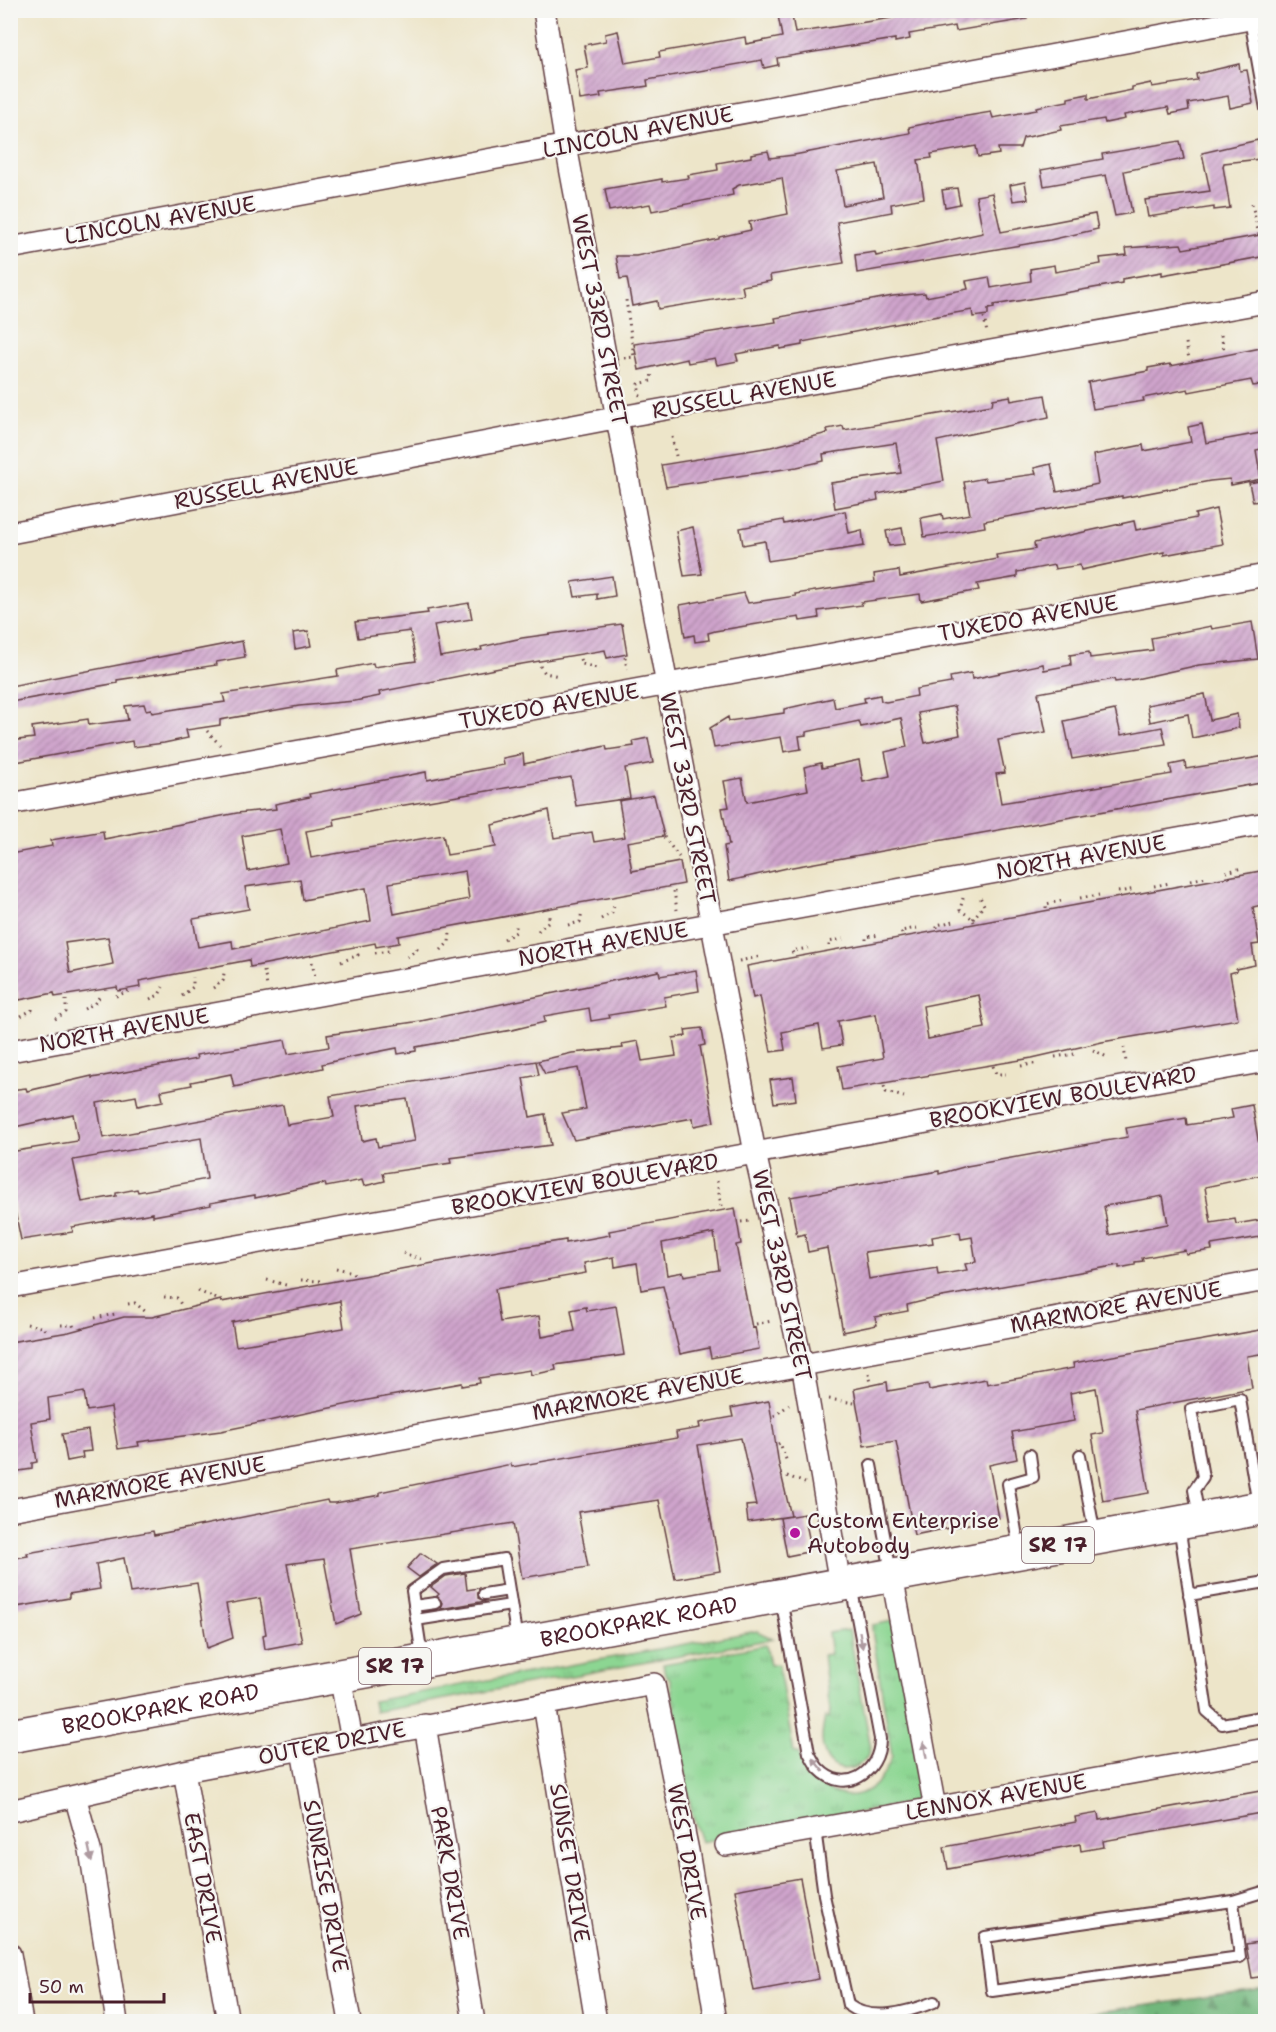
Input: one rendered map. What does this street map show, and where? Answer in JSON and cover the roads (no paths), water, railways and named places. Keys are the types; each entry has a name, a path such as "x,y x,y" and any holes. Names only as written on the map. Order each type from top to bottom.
{"main road":[{"name":"BROOKPARK ROAD","path":"10,1736 1262,1508"}],"street":[{"name":"WEST 33RD STREET","path":"544,10 566,146 755,1153 802,1364 845,1583"},
{"name":"LINCOLN AVENUE","path":"10,248 1258,17"},
{"name":"RUSSELL AVENUE","path":"10,533 618,418 1266,302"},
{"name":"TUXEDO AVENUE","path":"10,804 1266,575"},
{"name":"NORTH AVENUE","path":"10,1051 1266,823"},
{"name":"BROOKVIEW BOULEVARD","path":"10,1287 1266,1061"},
{"name":"MARMORE AVENUE","path":"10,1510 1266,1280"},
{"path":"892,1576 935,1808"},
{"path":"340,1676 352,1740"},
{"name":"OUTER DRIVE","path":"10,1811 184,1771 654,1684"},
{"name":"WEST DRIVE","path":"654,1684 688,1851 716,2022"},
{"name":"SUNSET DRIVE","path":"544,1704 596,2022"},
{"name":"PARK DRIVE","path":"424,1725 474,2022"},
{"name":"LENNOX AVENUE","path":"726,1845 1266,1749"},
{"name":"SUNRISE DRIVE","path":"302,1750 350,2022"},
{"name":"EAST DRIVE","path":"184,1771 228,2022"},
{"path":"75,1796 90,1850 117,2022"},
{"path":"10,1954 22,2022"}],"lane":[{"path":"1258,17 1266,109"},
{"path":"1262,1508 1240,1399 1191,1409 1203,1477 1194,1490 1189,1521 1190,1595 1208,1710 1222,1724 1266,1716"},
{"path":"1020,1552 1008,1484 1033,1477 1030,1455"},
{"path":"1080,1455 1096,1538"},
{"path":"871,1465 892,1576"},
{"path":"423,1661 412,1592 443,1569 504,1559 517,1644"},
{"path":"1190,1595 1266,1582"},
{"path":"781,1595 809,1753 819,1769 832,1778 851,1779 866,1773 875,1764 880,1753 880,1739 845,1583"},
{"path":"484,1594 509,1590"},
{"path":"414,1606 435,1603"},
{"path":"416,1620 511,1605"},
{"path":"815,1829 824,1895 848,2005 866,2013 878,2015 934,2002"},
{"path":"1233,1901 1240,1957 992,1991 985,1937 1233,1901 1266,1891"}],"place":[{"name":"Custom Enterprise Autobody","path":"795,1533"}]}
